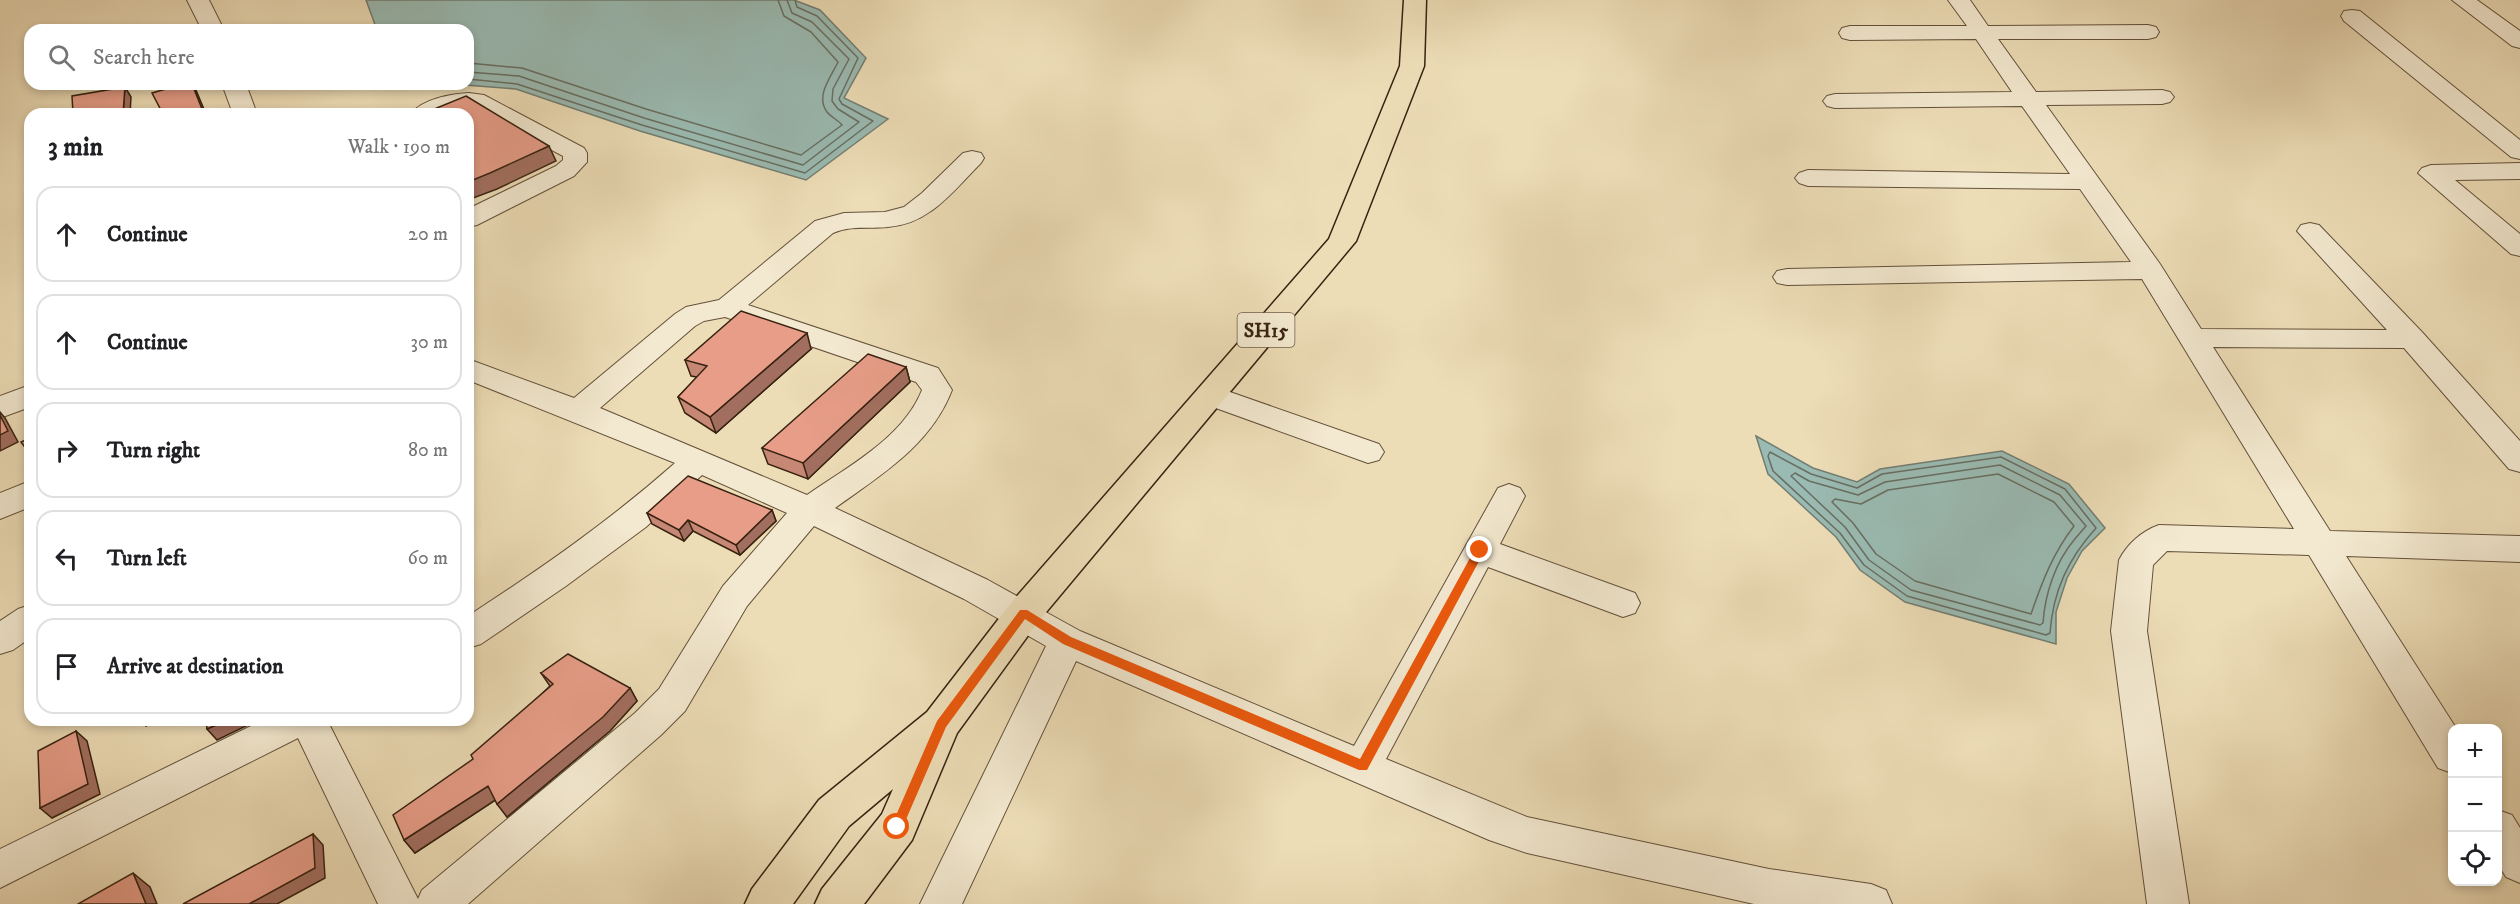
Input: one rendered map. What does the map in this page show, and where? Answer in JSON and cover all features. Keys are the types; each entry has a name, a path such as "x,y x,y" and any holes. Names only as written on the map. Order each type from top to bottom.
{"main road":[{"name":"SH15","path":"766,904 834,813 941,724 1024,613 1342,241 1412,66 1415,0"},
{"name":"SH15","path":"837,904 897,827 941,724"}],"street":[{"path":"198,0 210,24"},
{"path":"1959,0 2150,270 2448,750"},
{"path":"2463,0 2520,41"},
{"path":"2480,14 2520,14"},
{"path":"2352,16 2520,152"},
{"path":"1850,33 2148,32"},
{"path":"236,90 243,108"},
{"path":"1835,101 2162,98"},
{"path":"436,108 464,99 476,100 575,153 575,162 565,171 474,216"},
{"path":"727,308 824,227 835,221 848,219 887,219 907,216 920,207 972,158"},
{"path":"2518,246 2431,172 2520,171"},
{"path":"1808,178 2088,182"},
{"path":"2310,231 2412,339 2520,461"},
{"path":"1787,277 2150,270"},
{"path":"437,904 648,724 672,700 735,596 809,510 906,438 930,408 937,390 927,375 727,308 696,313 685,320 579,410"},
{"path":"2191,338 2412,339"},
{"path":"474,371 579,410 809,510 1024,613 1067,641 1503,827 1769,896 1871,904"},
{"path":"1210,395 1368,452"},
{"path":"0,408 24,397"},
{"path":"474,630 554,577 634,518 697,462"},
{"path":"0,507 24,496"},
{"path":"1363,766 1509,496"},
{"path":"2168,904 2129,632 2136,560 2159,538 2320,545 2520,549"},
{"path":"1480,550 1623,603"},
{"path":"0,640 24,623"},
{"path":"950,901 1067,641"},
{"path":"0,869 287,726"},
{"path":"311,726 400,904"},
{"path":"2500,832 2520,864"}],"water":[{"path":"366,0 794,0 820,10 866,58 844,98 888,119 806,180 640,131 516,89 474,86 474,24 375,24"},
{"path":"1756,436 1813,468 1857,482 1880,469 2002,451 2069,484 2105,528 2082,551 2067,578 2056,612 2056,644 1905,602 1860,570 1836,537 1768,474"}],"building":[{"path":"107,90 125,90 123,108 73,108 72,96"},
{"path":"162,90 194,90 202,108 160,108 152,93"},
{"path":"466,96 549,146 474,180 474,108 437,108"},
{"path":"741,311 807,333 710,417 678,397 707,366 685,360"},
{"path":"868,354 906,367 803,463 762,448"},
{"path":"0,415 8,431 0,435"},
{"path":"688,476 772,510 736,545 688,520 679,530 647,513"},
{"path":"568,654 630,688 603,717 497,804 488,786 404,840 393,815 473,759 471,755 553,684 541,673"},
{"path":"76,731 88,784 40,808 38,751"},
{"path":"313,834 315,868 249,904 183,904"},
{"path":"133,873 146,904 78,904"}],"route":[{"path":"897,827 941,724 1024,613 1067,641 1363,766 1480,550"}]}
